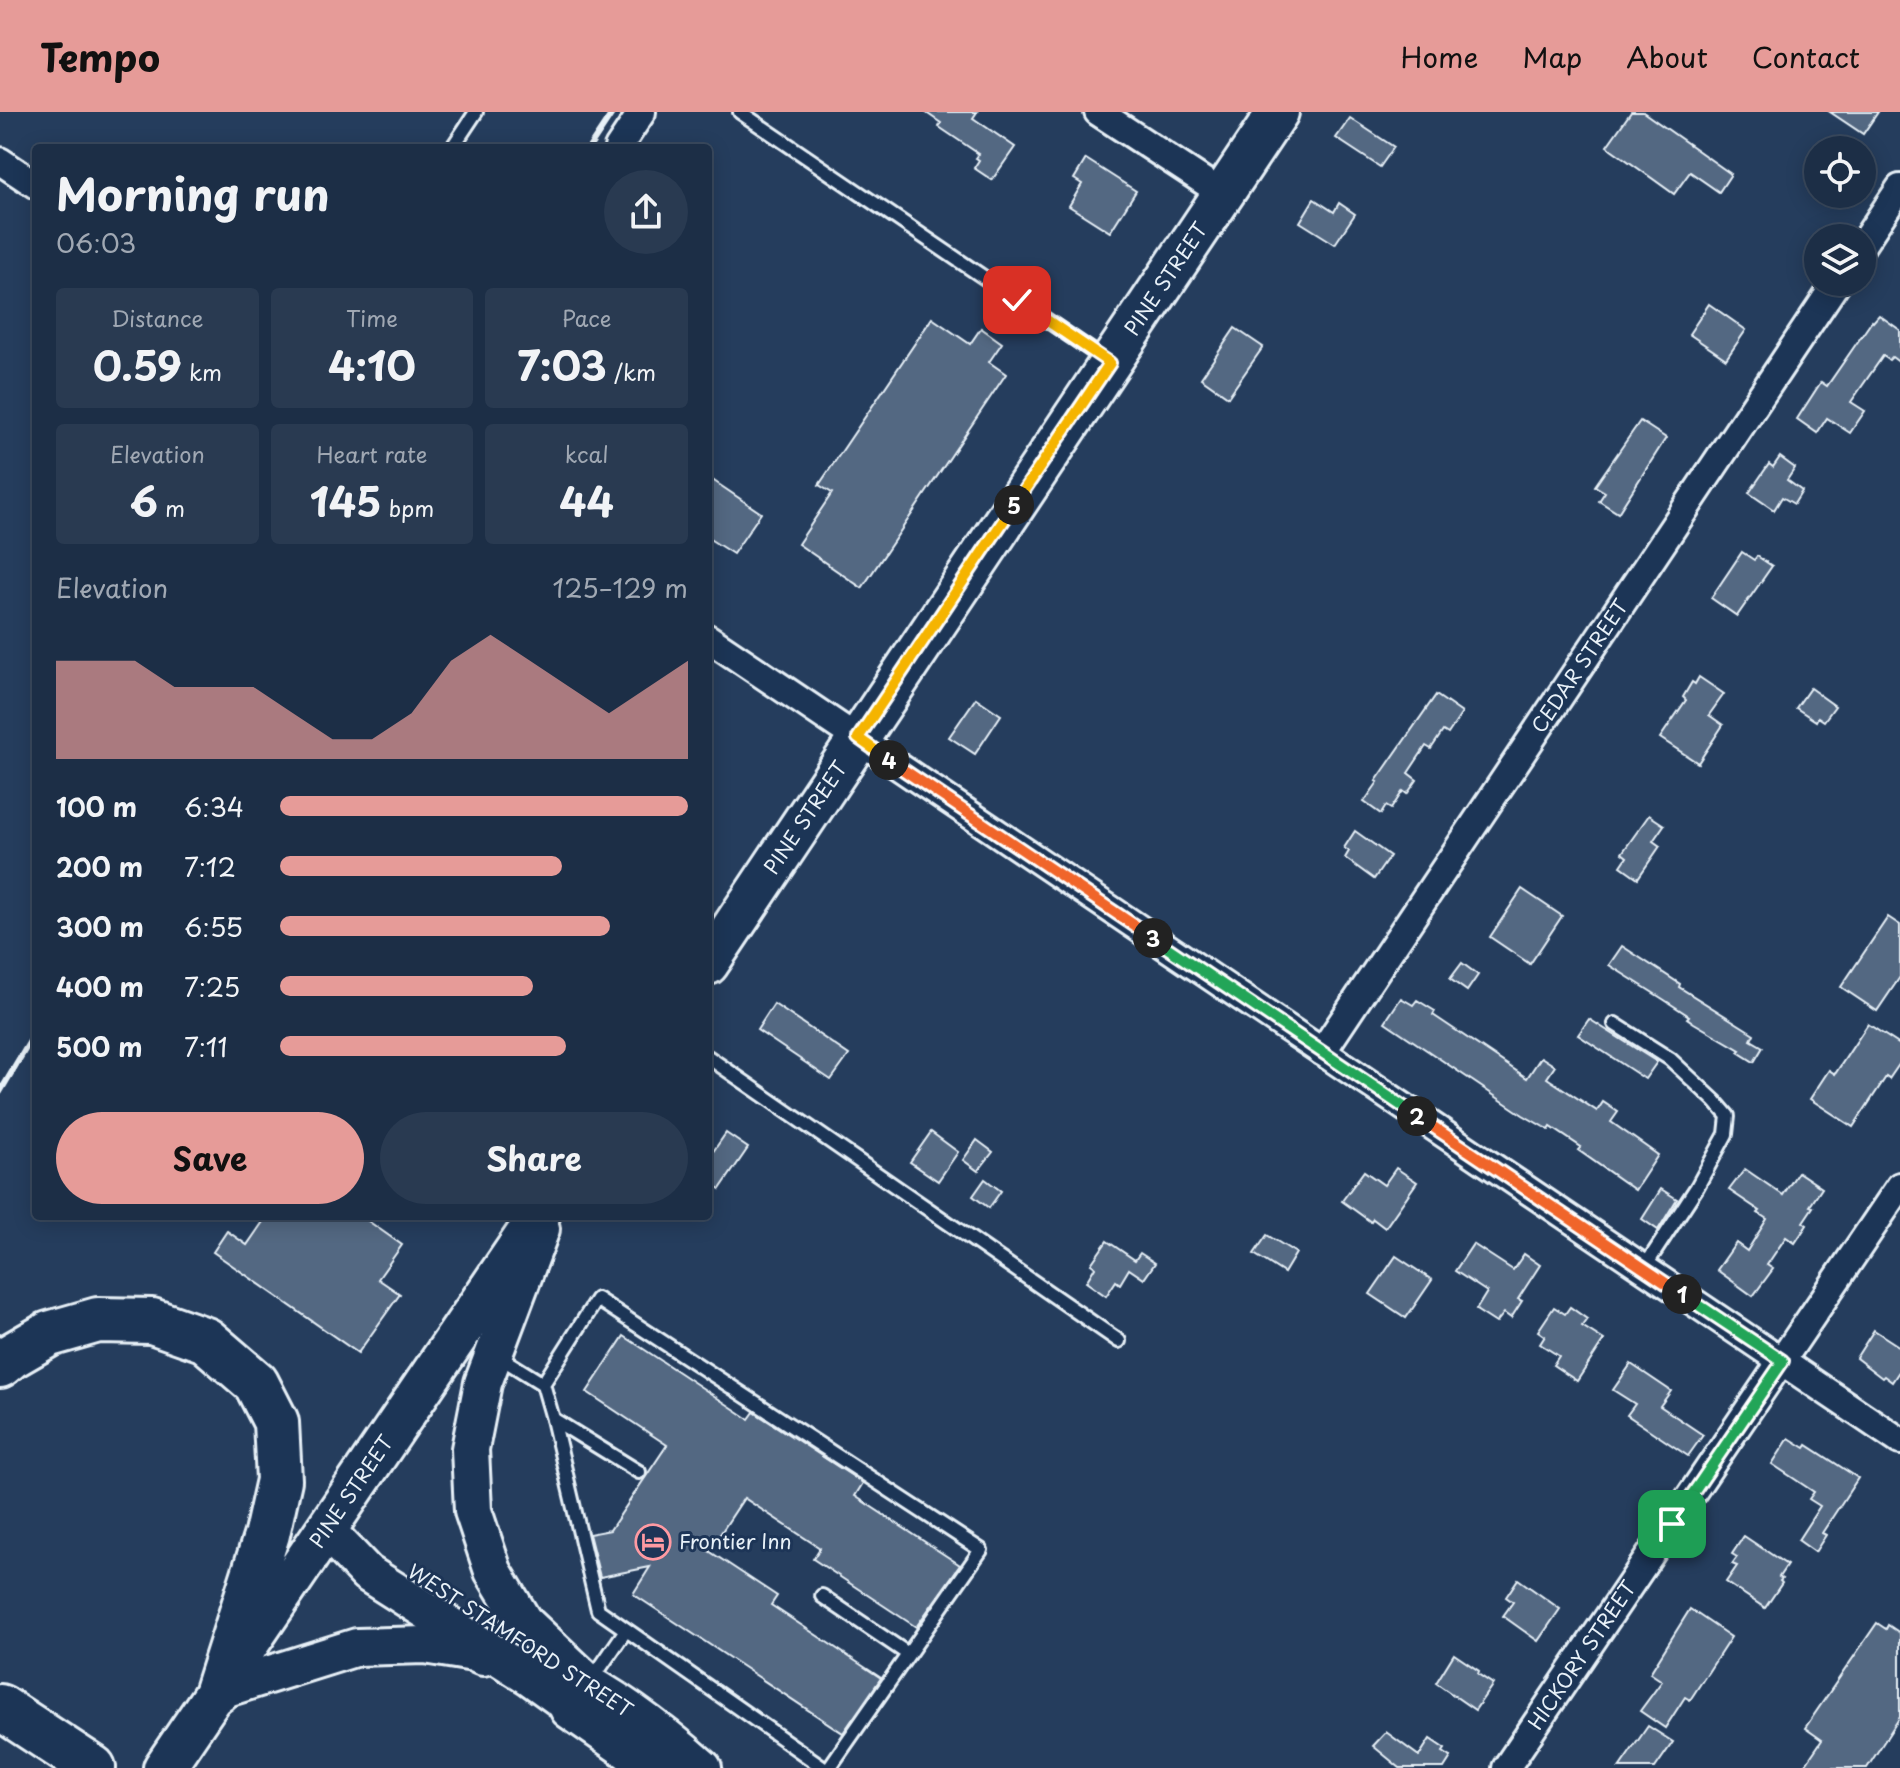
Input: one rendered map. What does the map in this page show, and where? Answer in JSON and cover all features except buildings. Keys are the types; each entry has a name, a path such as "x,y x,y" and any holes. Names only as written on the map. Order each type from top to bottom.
{"highway":[{"path":"0,1365 49,1334 98,1320 152,1321 206,1340 256,1383 276,1422 279,1480 267,1534 217,1691"},
{"path":"581,1695 631,1748 657,1768"},
{"path":"0,1707 78,1758"}],"main road":[{"name":"PINE STREET","path":"712,958 1278,112"},
{"name":"PINE STREET","path":"164,1768 536,1220"},
{"path":"544,1220 483,1383 470,1449 473,1511 493,1571 523,1621 581,1695"},
{"path":"327,1531 367,1573 529,1676"},
{"name":"WEST STAMFORD STREET","path":"327,1531 381,1552 542,1660 581,1695 670,1738 703,1768"},
{"path":"217,1691 357,1647 425,1645 474,1653 581,1695"}],"street":[{"path":"621,144 642,112"},
{"path":"1098,112 1223,194"},
{"path":"0,161 32,182"},
{"path":"1876,224 1900,188"},
{"name":"CEDAR STREET","path":"1322,1052 1828,296"},
{"path":"712,641 1900,1441"},
{"name":"HICKORY STREET","path":"1506,1768 1900,1186"}],"lane":[{"path":"455,144 476,112"},
{"path":"740,112 1110,363"},
{"path":"1615,1024 1670,1059 1728,1116 1726,1134 1697,1187 1644,1268"},
{"path":"712,1060 1119,1341"},
{"path":"494,1354 543,1384 598,1610 826,1768 981,1550 597,1299 543,1384"},
{"path":"553,1419 639,1472"},
{"path":"822,1596 908,1654"},
{"path":"581,1695 626,1630"}],"railway":[{"path":"592,144 613,112"},
{"path":"0,1092 32,1038"}],"place":[{"name":"Frontier Inn","path":"653,1542"}],"route":[{"path":"1017,300 1110,363 858,738 1783,1361 1672,1524"}]}
